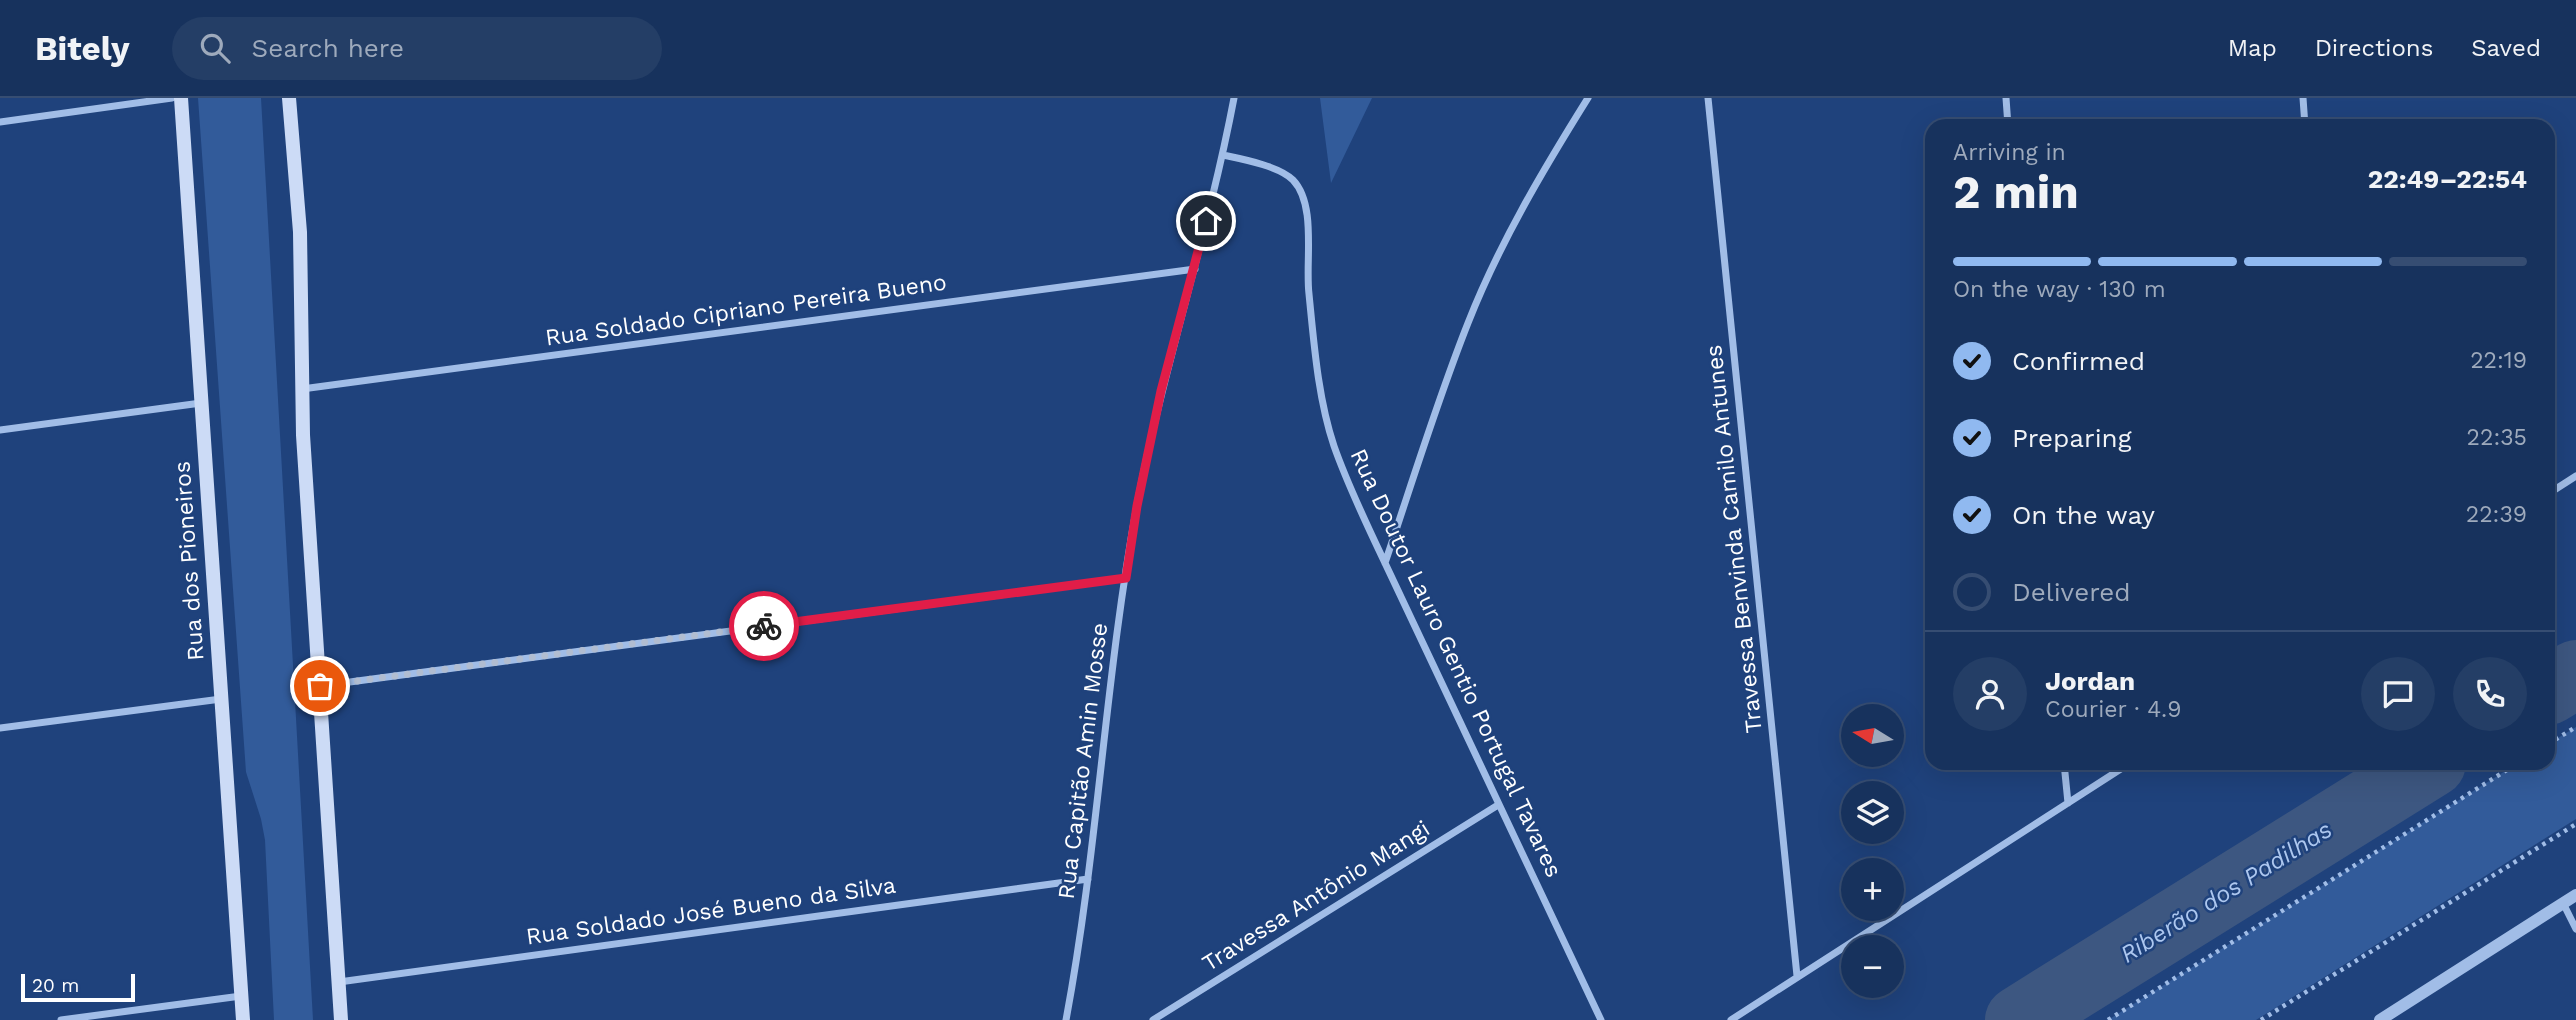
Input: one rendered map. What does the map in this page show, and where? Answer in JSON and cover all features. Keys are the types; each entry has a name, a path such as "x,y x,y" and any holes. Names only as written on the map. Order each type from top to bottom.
{"main road":[{"name":"Rua dos Pioneiros","path":"181,98 243,1020"},
{"path":"289,98 300,232 302,389 341,1020"}],"street":[{"path":"0,122 172,98"},
{"name":"Rua Capitão Amin Mosse","path":"1066,1020 1088,879 1137,506 1161,391 1195,269 1234,98"},
{"path":"1385,563 1468,322 1502,247 1545,167 1588,98"},
{"name":"Travessa Benvinda Camilo Antunes","path":"1708,98 1797,976"},
{"path":"2006,98 2008,119"},
{"path":"2303,98 2304,119"},
{"name":"Rua Doutor Lauro Gentio Portugal Tavares","path":"1223,155 1262,164 1282,174 1293,180 1301,196 1308,219 1308,290 1323,401 1334,444 1350,487 1385,563 1601,1020"},
{"name":"Rua Soldado Cipriano Pereira Bueno","path":"302,389 1195,269"},
{"path":"0,430 201,403"},
{"path":"2555,490 2576,476"},
{"path":"320,686 1126,578"},
{"path":"0,728 221,699"},
{"path":"2065,770 2068,803"},
{"path":"1731,1020 2119,770"},
{"name":"Travessa Antônio Mangi","path":"1153,1020 1498,805"},
{"name":"Rua Soldado José Bueno da Silva","path":"339,982 1088,879"},
{"path":"2380,1020 2576,895"},
{"path":"2563,903 2576,929"},
{"path":"61,1020 242,995"}],"path":[{"path":"2555,740 2576,727"},
{"path":"2108,1020 2507,770"},
{"path":"2261,1020 2576,824"}],"shaded area":[{"path":"198,98 261,98 313,1020 274,1020 265,840 246,772"},
{"path":"1320,98 1372,98 1331,183"},
{"path":"2576,727 2576,819 2256,1020 2108,1020 2507,770 2555,770 2555,740"}],"waterway":[{"name":"Riberão dos Padilhas","path":"2555,687 2576,674"},
{"name":"Riberão dos Padilhas","path":"2019,1020 2421,770"}],"way so far":[{"path":"320,686 764,626"}],"route":[{"path":"764,626 1126,578 1137,506 1161,391 1206,221"}]}
